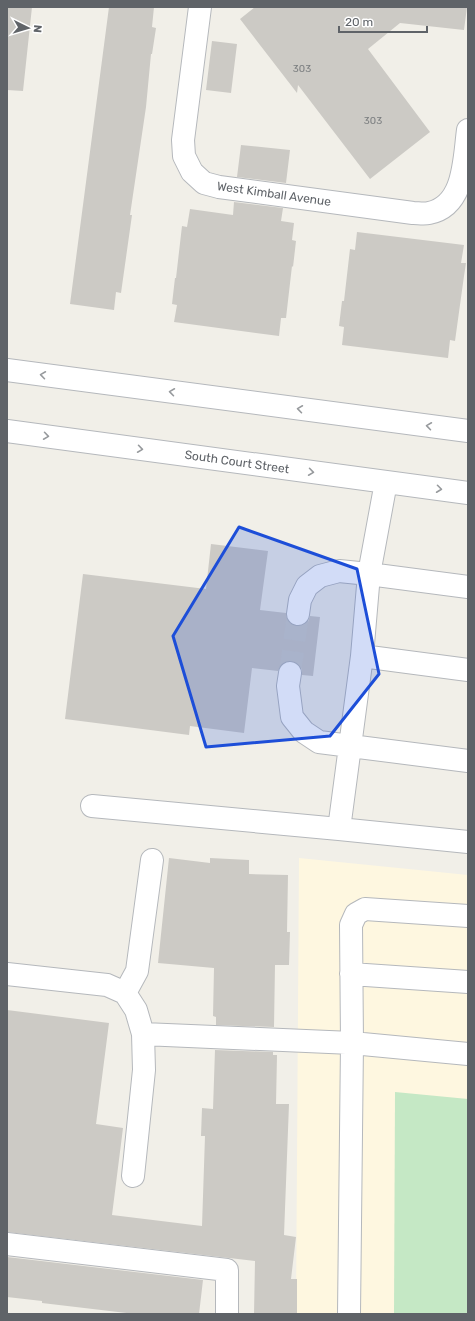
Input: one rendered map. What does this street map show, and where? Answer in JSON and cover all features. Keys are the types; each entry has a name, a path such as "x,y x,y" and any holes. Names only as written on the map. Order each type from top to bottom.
{"street":[{"name":"West Kimball Avenue","path":"200,7 183,140 184,156 192,172 204,183 219,187 405,212 429,213 443,207 454,195 462,179 468,130"},
{"path":"7,370 468,431"},
{"name":"South Court Street","path":"7,431 468,493"},
{"path":"339,830 362,656 369,574 386,482"},
{"path":"298,614 300,600 307,586 320,576 339,571 468,587"},
{"path":"362,656 468,670"},
{"path":"290,673 288,686 292,717 304,732 319,742 468,761"},
{"path":"92,806 468,842"},
{"path":"125,993 137,972 152,860"},
{"path":"350,1314 352,1043 351,925 356,914 365,909 468,916"},
{"path":"7,974 107,985 125,993 136,1010 143,1034 144,1070 133,1176"},
{"path":"351,974 468,982"},
{"path":"143,1034 352,1043 468,1054"},
{"path":"7,1244 227,1270 227,1314"}],"highlighted area":[{"path":"239,527 357,569 379,674 330,736 206,747 173,636"}],"shaded area":[{"path":"299,858 468,875 468,1314 296,1314"}],"green space":[{"path":"395,1092 468,1099 468,1314 394,1314"}],"building":[{"path":"7,7 32,7 23,91 7,90"},
{"path":"109,7 154,7 152,27 156,28 151,54 146,107 130,215 132,215 121,293 116,292 114,310 70,304"},
{"path":"255,7 467,7 464,30 400,23 368,49 430,132 370,179 298,85 297,93 240,19"},
{"path":"212,41 237,44 231,93 206,90"},
{"path":"241,145 290,150 286,183 237,177"},
{"path":"234,202 283,208 281,221 294,223 292,240 296,241 293,267 292,266 286,318 281,318 279,336 174,322 177,305 172,304 182,226 187,227 190,209 233,215"},
{"path":"357,232 464,245 461,263 466,263 455,341 450,340 448,358 342,345 344,327 339,326 342,301 344,301 350,249 355,250"},
{"path":"211,544 268,551 260,610 286,613 290,624 297,626 302,626 308,622 310,616 320,617 313,676 302,675 302,669 298,664 292,661 285,662 281,665 278,671 252,668 244,733 190,726 189,735 65,719 83,574 206,589"},
{"path":"169,858 210,863 210,858 249,860 249,874 288,875 287,932 290,932 289,965 275,965 274,1027 216,1025 216,1017 213,1016 214,968 158,963"},
{"path":"7,1010 109,1023 96,1124 123,1128 112,1215 202,1226 205,1136 201,1136 202,1108 213,1109 215,1050 273,1052 273,1055 277,1055 276,1104 289,1104 284,1235 296,1237 291,1279 297,1279 297,1314 254,1314 255,1261 7,1232"},
{"path":"7,1257 203,1280 199,1314 135,1314 42,1303 42,1301 7,1297"}],"tunnel":[{"path":"290,673 298,614"}]}
